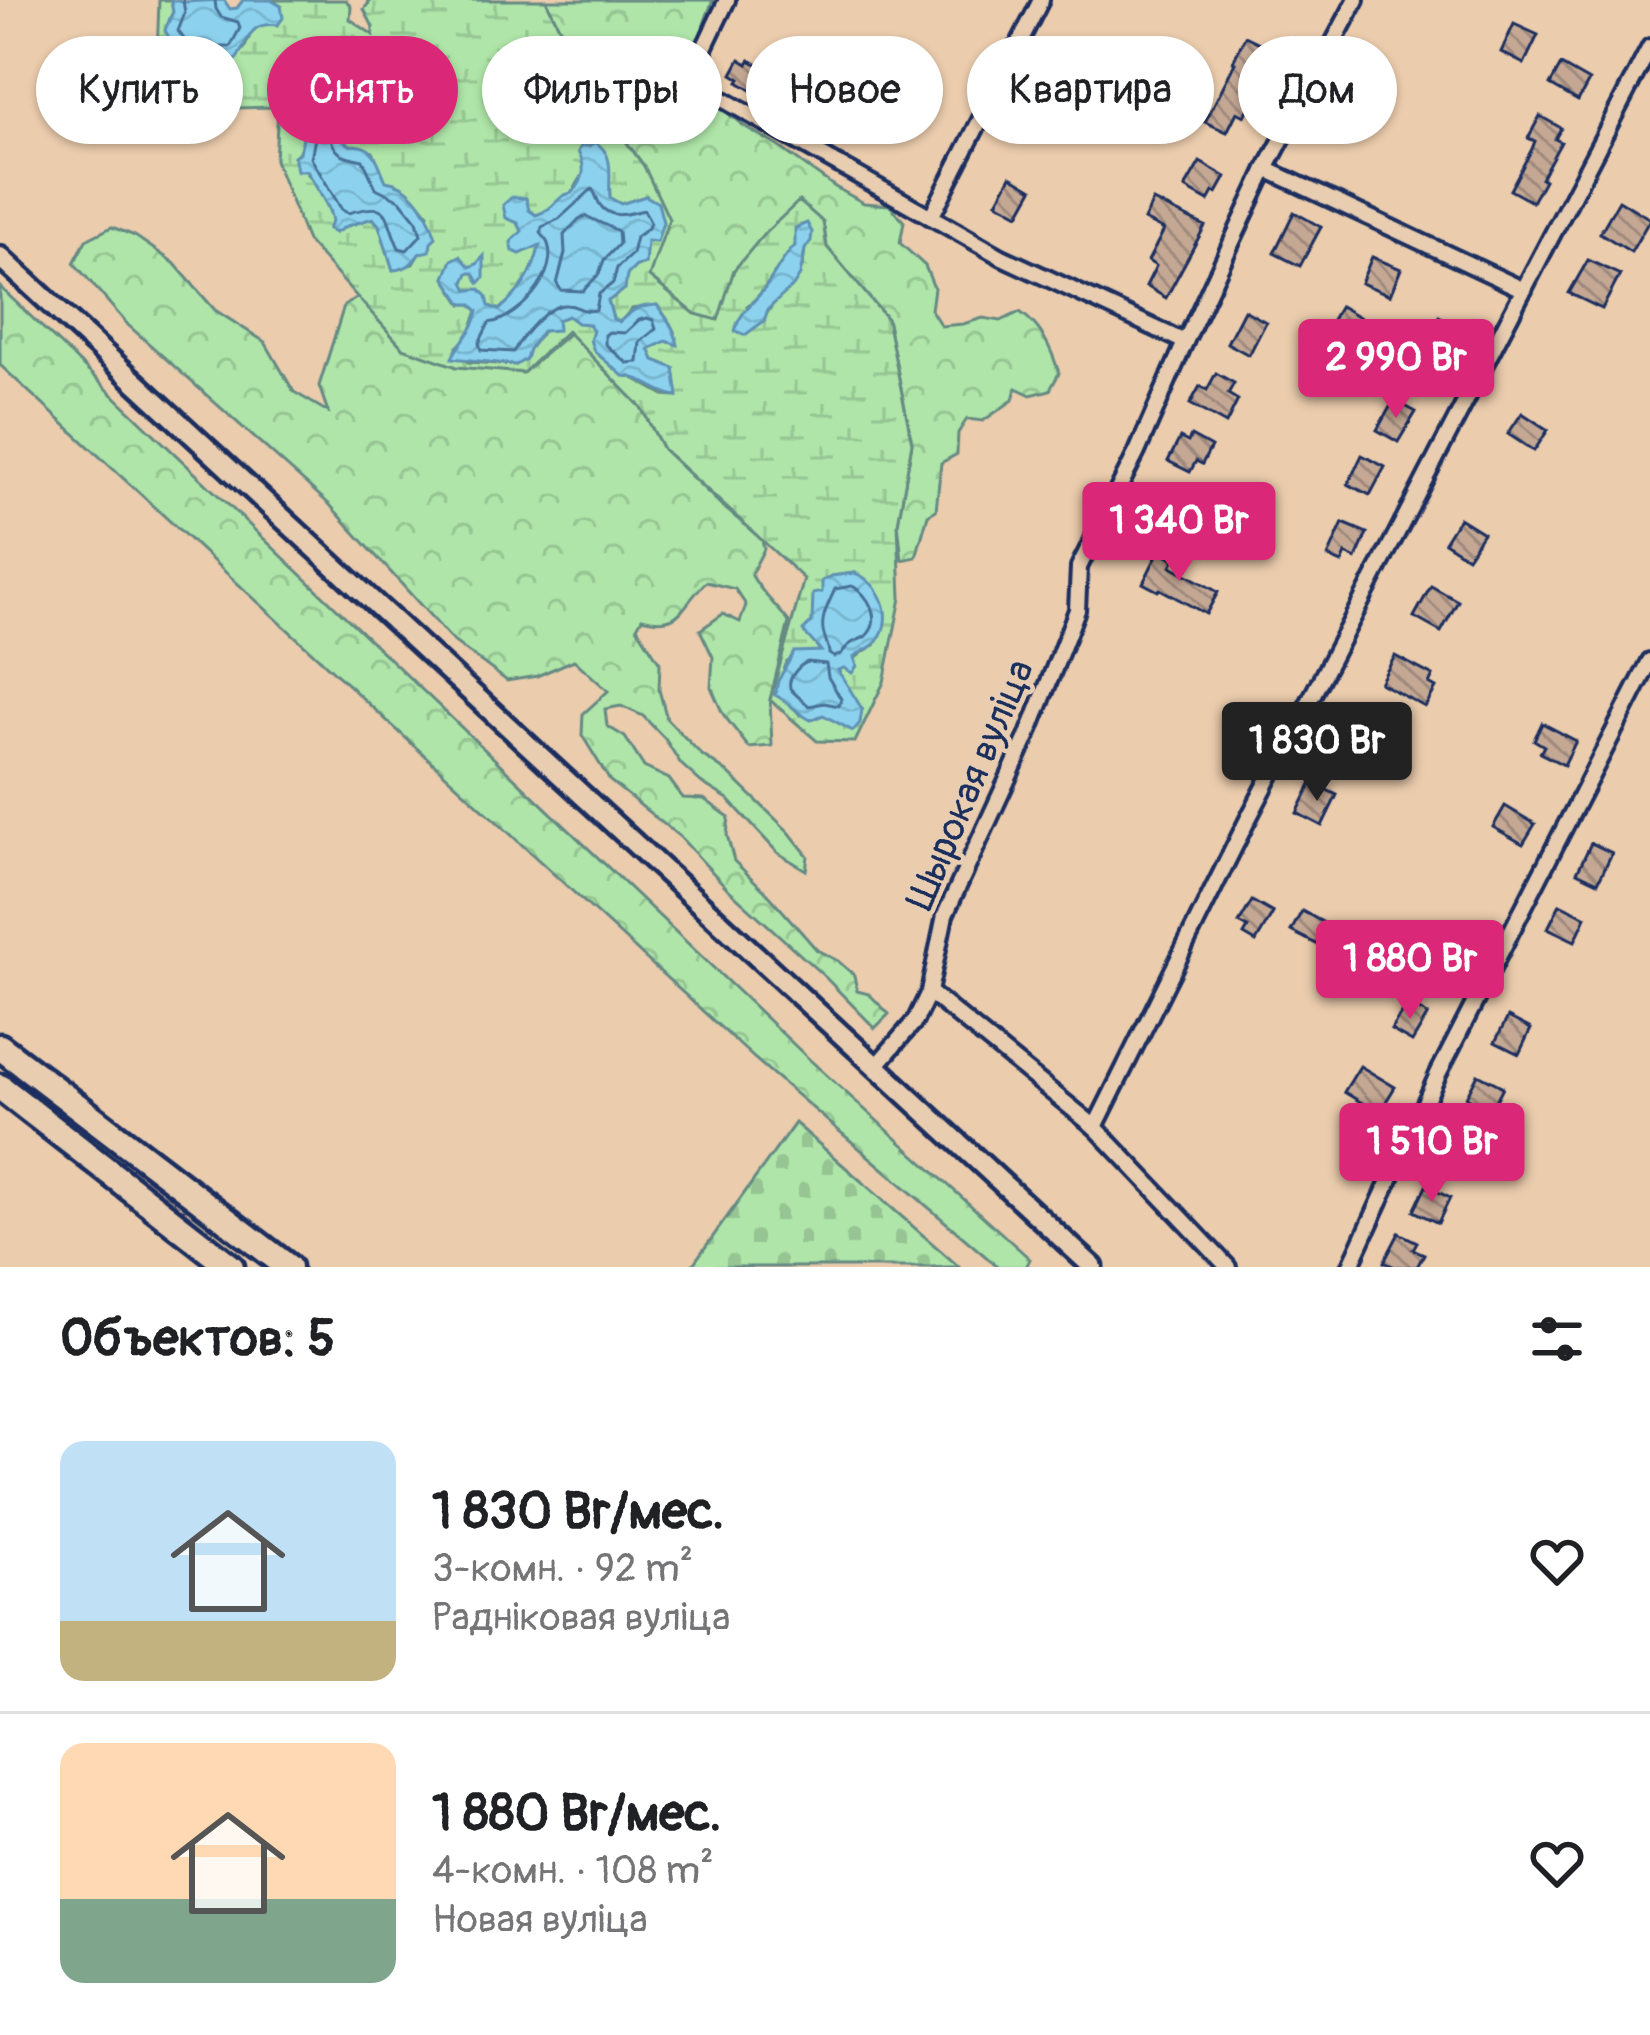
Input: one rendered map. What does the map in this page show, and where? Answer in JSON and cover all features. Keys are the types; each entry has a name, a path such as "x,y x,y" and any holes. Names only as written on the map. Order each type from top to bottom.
{"highway":[{"path":"0,1047 288,1267"},
{"path":"0,1087 231,1267"}],"main road":[{"path":"0,257 1093,1267"}],"street":[{"path":"728,0 704,48 703,79 716,96 1002,256 1184,342"},
{"path":"931,217 1041,0"},
{"name":"Шырокая вуліца","path":"876,1066 915,1021 929,992 945,915 1028,734 1077,610 1079,567 1266,169 1356,0"},
{"path":"1095,1127 1247,820 1650,47"},
{"path":"1266,169 1524,290"},
{"path":"1350,1267 1439,1072 1650,661"},
{"path":"929,992 1095,1127 1228,1267"}],"green space":[{"path":"159,0 171,0 169,34 158,36"},
{"path":"271,0 346,0 350,19 373,35 364,9 367,0 546,0 563,36 482,36 482,144 628,144 669,219 649,277 695,314 718,320 734,270 799,201 823,222 827,247 887,319 912,443 898,523 901,598 884,682 855,742 817,741 770,700 804,579 663,449 641,407 567,331 523,373 457,367 403,348 307,241 275,160 276,144 303,144 294,157 326,203 333,221 328,228 335,233 373,218 393,270 413,264 428,214 405,188 386,182 373,152 348,144 458,144 458,36 267,36 267,107 243,108 243,49 254,27 281,6","holes":["585,163 609,180 610,198 621,204 646,196 645,264 636,266 627,275 625,289 608,301 619,323 632,309 657,305 664,314 677,344 666,341 649,349 654,360 674,368 677,396 664,395 630,376 589,324 567,316 543,331 516,365 468,362 457,347 468,337 478,311 471,304 462,304 445,278 453,260 460,256 469,267 482,258 463,282 499,310 526,280 540,243 531,248 518,223 528,210 537,215 552,210 572,193","797,235 805,249 799,274 758,324 747,306 795,246","855,573 875,645 837,670 862,709 800,715 775,694 787,662 822,653 810,637 814,605 832,576"]},
{"path":"546,0 713,0 700,36 563,36"},
{"path":"722,109 746,127 746,144 775,144 864,203 890,205 904,222 900,243 925,266 934,288 931,310 941,326 983,318 1001,321 1020,312 1040,331 1059,373 1050,390 1031,395 1016,388 1013,400 983,421 967,419 958,433 957,454 941,463 936,510 928,515 916,557 902,560 898,523 912,443 887,319 827,247 823,222 734,270 719,321 695,314 648,276 644,166 628,144 722,144"},
{"path":"112,227 135,236 174,263 215,310 265,342 294,392 328,412 319,386 344,306 358,297 403,348 523,373 569,333 641,407 663,449 762,539 764,549 751,574 789,622 770,700 772,746 749,748 723,714 711,687 713,657 700,630 723,614 740,622 746,605 735,589 706,582 674,618 642,618 637,627 660,663 659,690 667,719 789,832 808,856 806,870 778,853 728,799 681,764 643,716 621,706 605,709 607,726 625,737 644,767 669,779 683,798 704,799 729,817 727,835 734,861 817,950 854,975 857,991 869,994 889,1014 875,1028 680,837 610,781 582,735 583,714 608,691 574,660 537,676 507,681 453,641 330,505 128,325 74,263 86,240"},
{"path":"0,287 810,1060 1030,1259 1026,1267 998,1267 755,1059 0,365"},
{"path":"795,1123 956,1264 959,1267 691,1267"}],"water":[{"path":"171,0 224,0 230,9 243,0 271,0 281,6 283,18 278,25 255,29 243,47 243,36 169,36 165,30 173,12"},
{"path":"302,144 348,144 370,151 386,181 412,194 424,210 436,237 430,251 393,270 373,218 335,233 328,229 329,209 307,171 297,171 294,156"},
{"path":"598,144 606,153 610,198 621,204 646,196 658,203 663,222 657,242 647,241 645,264 627,275 625,289 608,301 613,319 619,322 640,308 657,305 678,345 666,341 649,349 654,360 674,368 678,396 623,376 594,351 589,324 568,316 557,320 558,330 542,331 526,359 516,365 452,358 478,311 463,304 445,278 452,260 460,256 470,267 484,256 484,278 479,283 474,273 468,273 464,282 468,290 480,289 489,306 499,310 526,281 540,245 520,254 513,251 511,242 522,231 518,223 506,218 503,205 512,197 526,198 536,215 573,192 583,172 578,152 581,146"},
{"path":"807,223 811,241 793,286 768,309 764,321 745,335 735,331 795,246 795,228"},
{"path":"855,573 878,592 885,620 876,643 854,657 857,666 852,673 838,670 862,709 853,731 823,715 811,720 775,695 794,652 821,651 803,631 812,622 813,594 822,592 822,581 832,576"}],"building":[{"path":"1514,24 1538,35 1524,64 1501,52"},
{"path":"1238,51 1238,112 1227,132 1214,126 1214,104"},
{"path":"740,59 746,63 746,87 738,82 732,74"},
{"path":"1561,65 1589,81 1578,101 1550,85"},
{"path":"1540,116 1561,128 1555,139 1561,142 1532,202 1510,190 1532,149 1535,141 1528,138"},
{"path":"1200,162 1226,177 1208,201 1185,188"},
{"path":"1011,176 1033,189 1019,214 997,202"},
{"path":"1619,200 1650,219 1631,252 1600,233"},
{"path":"1153,201 1205,226 1166,298 1146,286 1156,266 1148,261 1164,230 1144,220"},
{"path":"1294,212 1321,227 1300,266 1274,253"},
{"path":"1372,257 1401,269 1390,295 1361,283"},
{"path":"1588,260 1620,275 1602,309 1569,293"},
{"path":"1340,306 1368,322 1354,346 1326,330"},
{"path":"1244,310 1266,322 1249,355 1227,343"},
{"path":"1439,316 1457,326 1452,337 1457,340 1446,360 1441,357 1437,365 1419,355"},
{"path":"1216,373 1234,383 1228,394 1238,400 1226,424 1190,404 1200,386 1207,390"},
{"path":"1394,400 1416,412 1398,442 1377,430"},
{"path":"1522,413 1548,430 1534,451 1508,434"},
{"path":"1191,436 1211,447 1202,464 1196,461 1190,472 1168,461 1180,438 1188,442"},
{"path":"1362,455 1385,467 1370,495 1348,484"},
{"path":"1459,518 1483,533 1467,557 1444,542"},
{"path":"1343,523 1367,533 1356,559 1346,554 1342,563 1328,557"},
{"path":"1159,551 1175,559 1171,566 1218,592 1206,614 1143,583"},
{"path":"1431,586 1458,601 1441,632 1414,617"},
{"path":"1395,656 1433,676 1429,684 1436,688 1425,707 1380,683"},
{"path":"1360,712 1378,723 1371,734 1377,738 1365,757 1336,739 1346,721 1352,725"},
{"path":"1542,723 1576,741 1564,765 1540,753 1544,746 1534,740"},
{"path":"1312,783 1337,795 1322,826 1297,813"},
{"path":"1505,806 1535,824 1523,844 1493,827"},
{"path":"1591,843 1612,853 1598,882 1577,872"},
{"path":"1252,901 1273,913 1256,942 1244,935 1248,928 1239,923"},
{"path":"1560,904 1586,917 1575,941 1548,928"},
{"path":"1302,911 1343,933 1332,952 1291,931"},
{"path":"1437,937 1459,951 1453,961 1459,964 1448,982 1420,965"},
{"path":"1407,1003 1428,1015 1412,1042 1391,1030"},
{"path":"1508,1017 1531,1029 1519,1054 1495,1042"},
{"path":"1360,1066 1395,1087 1379,1113 1344,1092"},
{"path":"1478,1074 1503,1087 1491,1110 1466,1097"},
{"path":"1426,1186 1450,1198 1438,1223 1414,1211"},
{"path":"1399,1233 1417,1242 1413,1249 1424,1254 1417,1267 1384,1262"}]}
